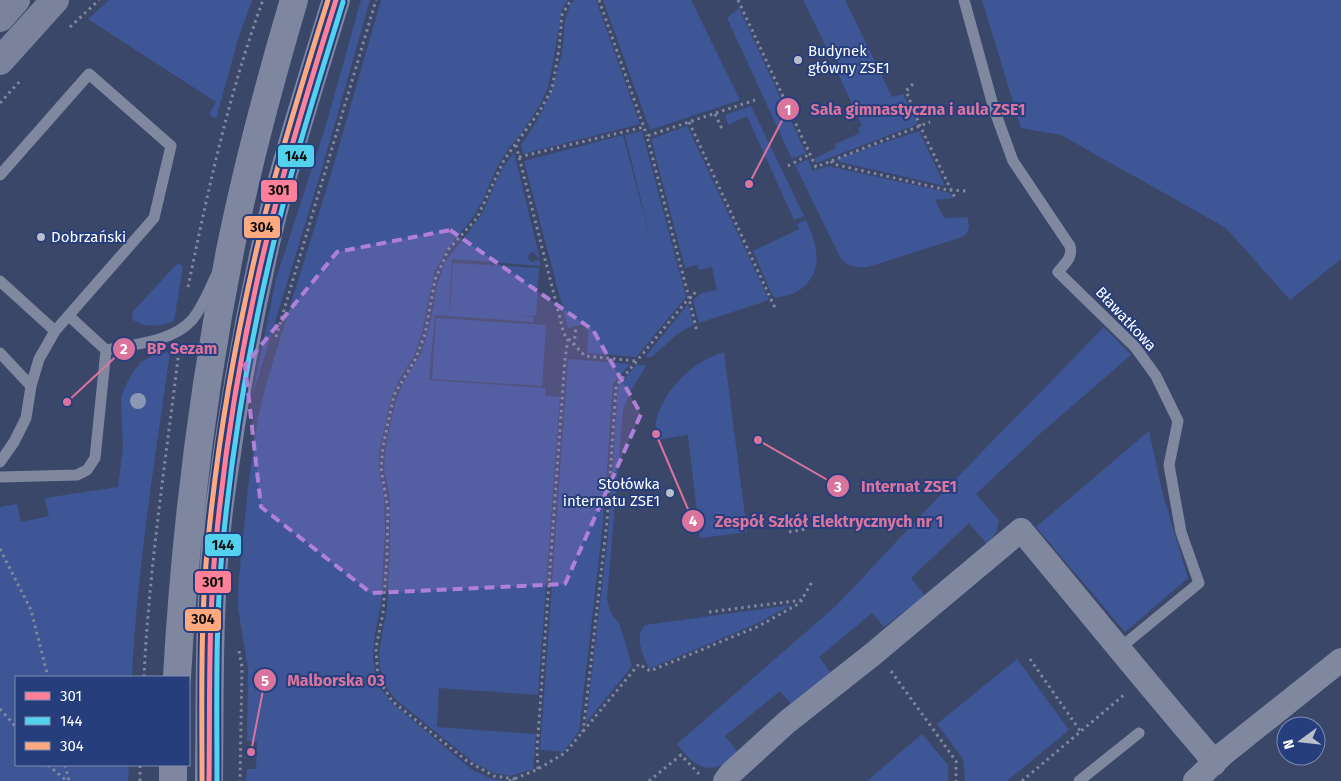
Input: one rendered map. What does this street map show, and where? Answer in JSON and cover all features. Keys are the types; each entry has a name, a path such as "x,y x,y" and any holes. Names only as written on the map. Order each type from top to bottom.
{"main road":[{"path":"0,18 16,0"},
{"path":"0,61 54,0"},
{"path":"177,676 187,537 202,415 232,245 256,139 294,0"},
{"path":"209,781 212,591 219,511 242,359 269,233 305,101 336,0"},
{"path":"173,766 173,781"}],"street":[{"path":"725,781 731,773 787,722 873,654 1020,530 1120,648 1143,679 1206,752 1214,764"},
{"path":"1195,781 1223,754 1341,660"}],"lane":[{"name":"Bławatkowa","path":"964,0 994,109 1013,161 1070,246 1072,253 1070,258 1058,272 1135,347 1156,376 1178,421 1169,465 1181,532 1199,582 1120,648"},
{"path":"0,175 89,74 171,146 154,218 55,332 39,359 31,386 26,418 14,442 0,462"},
{"path":"106,350 158,339 182,328 197,313 232,245"},
{"path":"0,281 55,332"},
{"path":"69,316 106,350"},
{"path":"0,477 77,476 88,470 95,458 106,350"},
{"path":"0,353 31,386"},
{"path":"1079,781 1139,734"}],"path":[{"path":"275,340 376,0"},
{"path":"514,779 494,776 467,761 392,701 378,678 376,648 383,613 388,508 381,468 383,446 394,395 416,358 425,334 435,280 448,250 477,218 504,160 516,145 552,89 559,49 562,14 571,0"},
{"path":"599,0 647,136 697,332"},
{"path":"738,0 816,167 930,122"},
{"path":"913,84 906,92 920,126 955,198"},
{"path":"647,136 755,100"},
{"path":"715,114 723,131"},
{"path":"689,122 775,308"},
{"path":"520,157 644,127"},
{"path":"516,145 564,334 585,356 636,361"},
{"path":"788,166 810,154"},
{"path":"831,161 833,164 950,190 967,191"},
{"path":"583,732 607,521 616,386 689,298 693,298 695,292"},
{"path":"574,345 576,326"},
{"path":"538,769 538,741 565,359 568,339"},
{"path":"789,532 806,529"},
{"path":"0,549 31,610 48,676"},
{"path":"0,557 4,560"},
{"path":"509,781 538,769 565,753 639,664 650,671 759,626 800,603 813,580"},
{"path":"709,612 802,600"},
{"path":"239,648 242,667 240,781"},
{"path":"1030,659 1082,732"},
{"path":"891,671 956,761 956,781"},
{"path":"1022,781 1143,679"},
{"path":"0,709 15,726"},
{"path":"649,781 681,755 706,781"},
{"path":"49,766 68,781"},
{"path":"65,766 68,781"},
{"path":"140,766 140,781"}],"highlighted area":[{"path":"450,230 593,330 641,414 565,584 371,593 261,507 245,365 337,252"}],"shaded area":[{"path":"109,0 252,0 238,39 216,119 209,114 216,102 88,19"},
{"path":"361,0 370,0 321,172 252,397 276,279 326,125"},
{"path":"381,0 568,0 562,9 548,87 540,105 507,151 496,169 474,216 445,252 434,274 422,333 414,356 400,378 391,398 379,452 385,528 381,605 375,633 373,657 375,672 381,689 392,703 471,769 489,778 505,781 246,781 247,769 256,769 257,742 247,741 248,668 238,608 238,588 248,488 258,418 267,381 331,174"},
{"path":"574,0 596,0 640,124 523,154 521,144 542,112 556,77 562,52 567,13"},
{"path":"603,0 691,0 740,100 650,130"},
{"path":"803,0 845,0 892,97 903,94 918,124 816,163 815,158 836,148 835,144 860,133 858,128 862,126 835,67 839,65 837,58 832,59"},
{"path":"982,0 1341,0 1341,259 1290,300 1226,228 1061,135 1021,128"},
{"path":"739,8 806,153 792,159 727,18"},
{"path":"751,106 804,216 794,220 747,116 728,125 725,115"},
{"path":"687,126 769,300 699,323 693,300 702,293 717,290 712,267 699,270 697,265 685,268 651,139"},
{"path":"642,131 686,297 636,357 587,353 589,323 568,328 524,161 623,135 652,245 625,135"},
{"path":"919,131 945,186 840,162 836,159"},
{"path":"514,152 540,259 533,252 529,254 528,259 532,262 540,261 540,266 452,259 449,310 453,263 539,268 536,316 519,315 534,317 533,322 435,315 429,380 545,388 545,396 560,397 538,695 439,688 437,727 536,734 533,769 510,776 494,773 473,762 395,699 386,686 380,669 379,652 387,607 390,548 390,499 384,468 386,444 395,403 403,383 422,352 431,319 437,285 445,262 481,216 502,169"},
{"path":"808,159 813,171 828,166 950,193 953,198 935,200 944,218 967,217 968,231 962,237 871,266 858,267 850,265 840,257 795,165"},
{"path":"806,220 816,248 816,267 813,275 807,284 798,291 775,298 753,251 799,229 797,224"},
{"path":"178,263 183,267 174,321 153,326 133,320 132,314 134,310"},
{"path":"688,304 693,325 677,334 652,357 645,357"},
{"path":"436,318 546,325 542,386 432,379"},
{"path":"1104,327 1131,355 1043,431 976,494 999,520 997,532 987,544 969,523 911,578 925,596 884,627 872,613 819,657 830,672 828,679 791,704 780,691 725,736 736,750 736,755 727,762 711,768 697,764 690,759 677,744 837,605 942,493"},
{"path":"170,352 142,555 132,676 15,676 15,766 129,766 128,781 0,781 0,507 17,504 21,522 49,516 45,498 118,487 123,447 121,399 132,373 141,362 154,355"},
{"path":"724,352 747,532 700,538 688,435 656,440 656,422 662,405 683,376 702,362"},
{"path":"568,359 630,364 613,384 603,524 579,731 564,751 560,753 559,751 540,750"},
{"path":"637,364 646,366 630,392 623,410 607,598 612,614 619,622 632,666 586,723 608,535 618,387"},
{"path":"1149,431 1162,491 1188,578 1125,632 1036,527"},
{"path":"791,605 758,623 649,669 641,647 640,635 645,625"},
{"path":"1017,659 1069,730 1007,781 965,781 963,759 937,724"},
{"path":"922,734 948,765 948,781 867,781"}],"transit line":[{"name":"304","path":"202,781 202,661 205,571 224,413 248,286 268,203 328,0"},
{"name":"301","path":"209,781 213,571 232,413 247,328 276,203 336,0"},
{"name":"144","path":"217,781 217,661 220,572 239,416 254,333 282,209 343,2"}],"place":[{"name":"Budynek główny ZSE1","path":"798,60"},
{"name":"Sala gimnastyczna i aula ZSE1","path":"749,184"},
{"name":"Dobrzański","path":"41,237"},
{"name":"BP Sezam","path":"67,402"},
{"name":"Zespół Szkół Elektrycznych nr 1","path":"656,434"},
{"name":"Internat ZSE1","path":"758,440"},
{"name":"Stołówka internatu ZSE1","path":"670,493"},
{"name":"Malborska 03","path":"251,752"}]}
